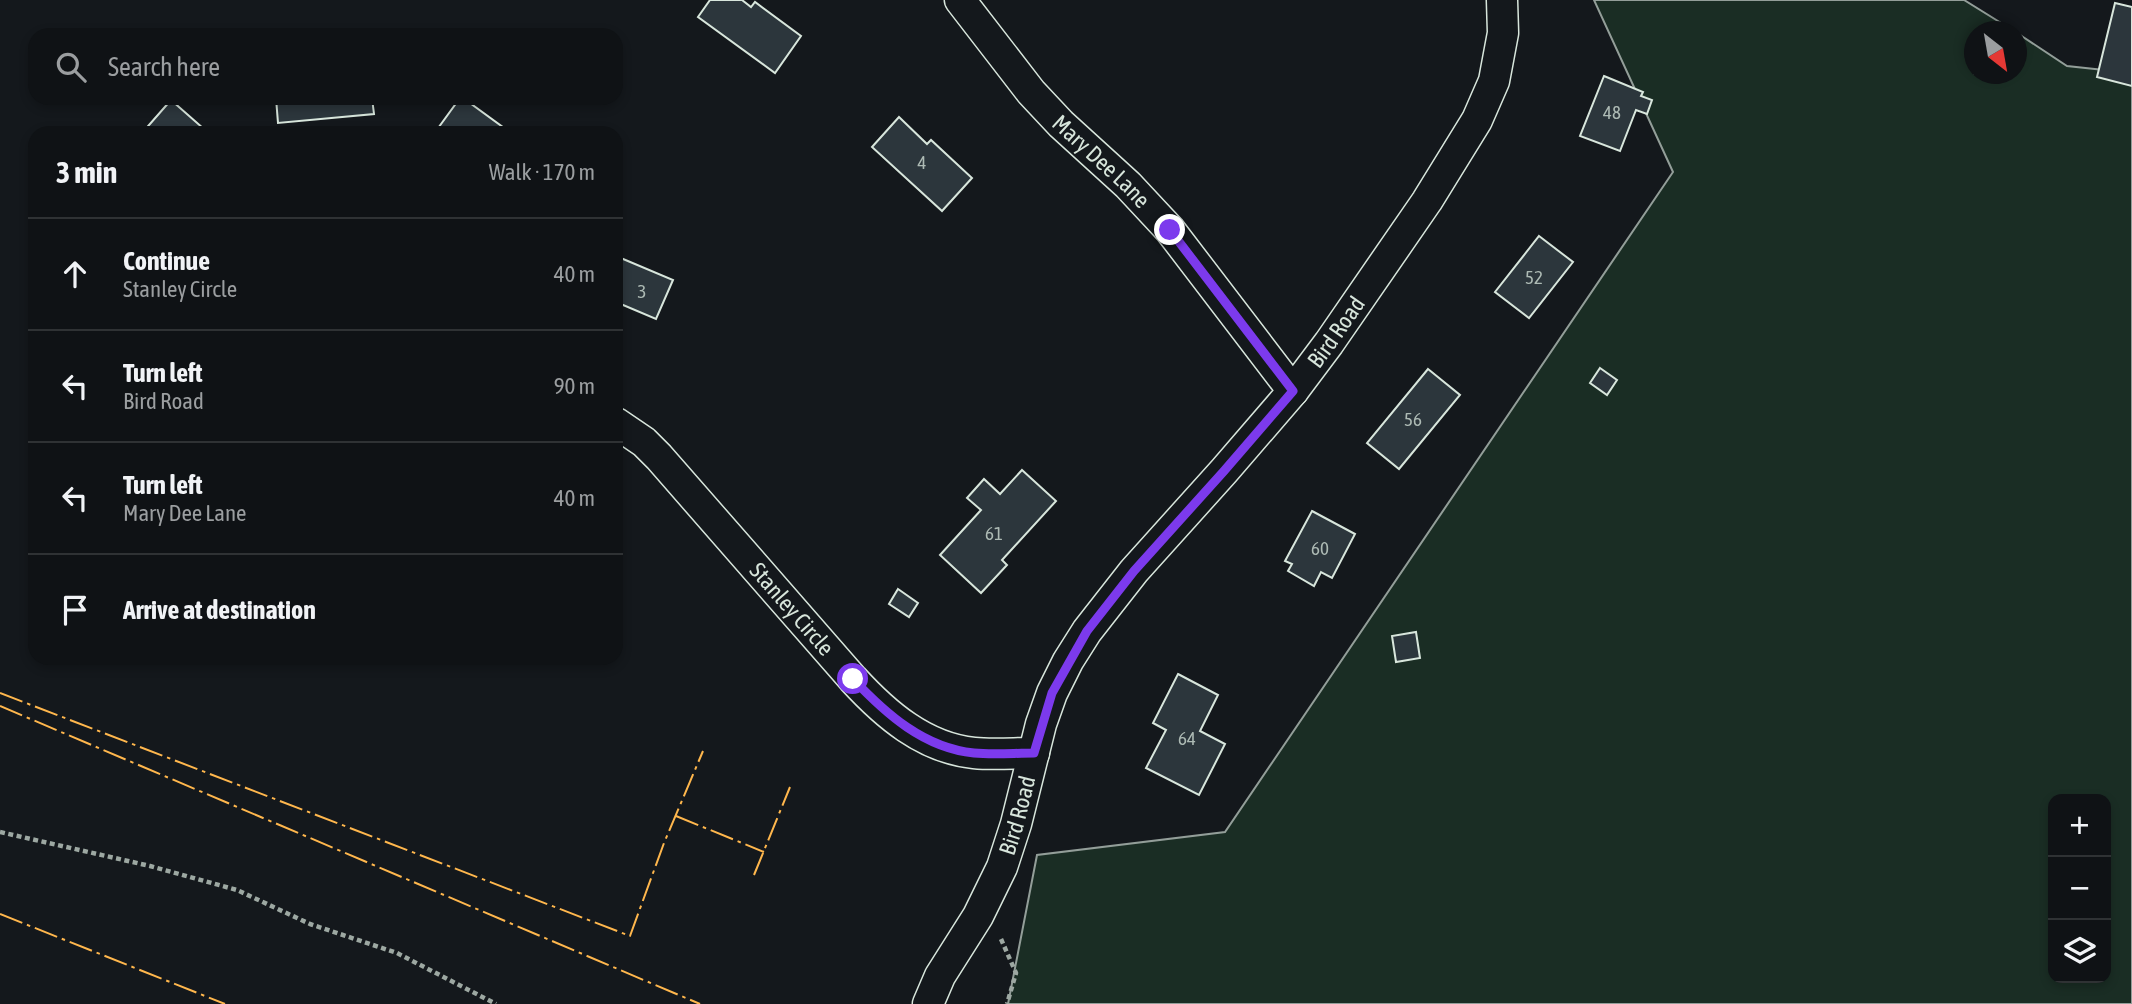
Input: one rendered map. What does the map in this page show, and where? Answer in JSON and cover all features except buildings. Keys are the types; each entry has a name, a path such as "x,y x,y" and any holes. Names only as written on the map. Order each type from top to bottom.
{"street":[{"name":"Mary Dee Lane","path":"960,0 1031,92 1128,185 1170,230 1293,391"},
{"name":"Bird Road","path":"928,1004 940,976 978,916 1002,867 1052,693 1087,631 1134,571 1293,391 1387,261 1477,120 1494,81 1503,33 1502,0"},
{"name":"Stanley Circle","path":"623,428 644,442 659,457 853,679 901,725 933,742 973,753 1034,753"}],"path":[{"path":"0,832 150,866 237,890 310,924 397,953 496,1004"},
{"path":"978,916 1000,938 1016,973 1007,1004"}],"green space":[{"path":"1594,0 1964,0 1998,21 1964,21 1964,84 2027,84 2027,40 2067,66 2132,73 2132,1004 1008,1004 1037,855 1225,832 1673,172"}],"power":[{"path":"0,693 630,936 664,843 703,751"},
{"path":"0,706 700,1004"},
{"path":"754,875 790,787"},
{"path":"676,816 764,852"},
{"path":"0,914 225,1004"}],"route":[{"path":"853,679 901,725 933,742 973,753 1034,753 1052,693 1087,631 1134,571 1293,391 1170,230"}]}
